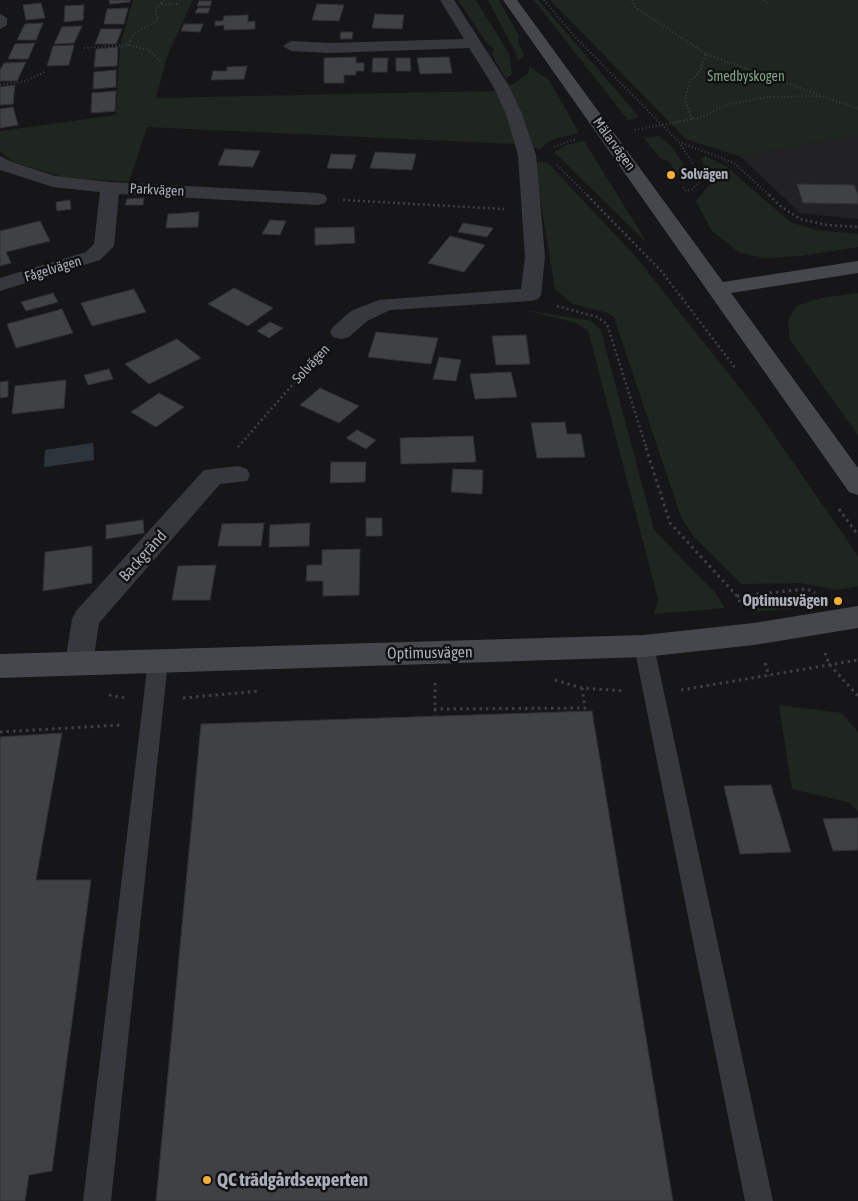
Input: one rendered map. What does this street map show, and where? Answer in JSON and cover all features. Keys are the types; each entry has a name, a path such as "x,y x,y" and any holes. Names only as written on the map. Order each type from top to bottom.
{"main road":[{"name":"Mälarvägen","path":"510,0 858,486"},
{"path":"717,289 858,267"},
{"name":"Optimusvägen","path":"0,666 644,646 754,634 858,617"}],"street":[{"path":"447,0 501,86 514,114 527,155 535,257 531,295"},
{"path":"0,18 0,25"},
{"path":"291,46 328,48 473,43"},
{"name":"Parkvägen","path":"0,161 6,166 53,181 110,188 318,199"},
{"name":"Fågelvägen","path":"0,285 93,256 104,246 110,188"},
{"name":"Solvägen","path":"341,332 359,316 386,304 531,295"},
{"name":"Backgränd","path":"79,663 86,620 226,476"}],"lane":[{"path":"644,646 759,1201"},
{"path":"97,1201 158,661"}],"path":[{"path":"128,45 134,34 158,20 155,9 164,0"},
{"path":"544,0 576,38 661,126 679,142 700,175 699,183 692,189 686,191 682,186"},
{"path":"632,0 635,7 706,54 858,109"},
{"path":"764,0 767,3"},
{"path":"162,4 180,4"},
{"path":"84,48 128,45 149,50 160,58 162,62"},
{"path":"692,119 685,100 689,83 700,71 706,54"},
{"path":"0,86 26,81 44,72"},
{"path":"634,130 692,119 729,104 768,97 825,96"},
{"path":"551,150 564,142 578,138"},
{"path":"679,142 734,163 779,205 800,220 827,225 858,227"},
{"path":"553,161 662,272 739,373"},
{"path":"318,199 532,210"},
{"path":"531,295 566,310 597,317 607,324 670,523 737,596 770,676"},
{"name":"Solvägen","path":"226,476 310,363 341,332"},
{"path":"835,504 858,535"},
{"path":"737,596 807,589 816,593"},
{"path":"552,679 582,688 653,691 693,690 858,660"},
{"path":"830,664 858,696"},
{"path":"434,682 435,716"},
{"path":"425,683 444,682"},
{"path":"434,709 585,708 582,688"},
{"path":"101,694 153,700 220,696 263,690"},
{"path":"0,732 127,725"}],"shaded area":[{"path":"858,135 858,219 800,213 740,156"},
{"path":"93,443 94,460 44,467 45,450"}],"green space":[{"path":"133,0 193,0 167,56 156,98 495,91 507,113 516,144 147,127 129,182 63,177 13,162 0,151 0,131 116,115 120,45"},
{"path":"458,0 476,0 509,54 512,74 506,79 492,55 494,49 486,42"},
{"path":"488,0 499,0 519,36 518,42 524,56 518,61 517,55"},
{"path":"534,0 538,0 639,117 628,120"},
{"name":"Smedbyskogen","path":"550,0 858,0 858,135 740,156 686,139"},
{"path":"529,66 549,80 579,133 551,140 540,149 530,147 508,87 529,73"},
{"path":"659,136 672,147 685,167 689,177 684,181 668,161 660,158 644,138"},
{"path":"584,141 647,243 554,152 566,145"},
{"path":"705,156 727,167 790,222 816,230 858,234 858,247 800,256 765,258 740,253 712,231 696,201 711,183 701,159"},
{"path":"540,161 548,163 636,257 754,406 858,556 858,586 837,590 801,583 741,584 694,537 681,517 614,317 608,313 573,304 555,289 536,174 536,164"},
{"path":"858,293 858,435 790,340 788,321 796,306 822,298"},
{"path":"525,310 592,321 601,331 654,530 718,596 724,608 654,614 658,599 588,330 576,323"},
{"path":"802,594 809,607 752,612 745,599"},
{"path":"779,705 842,713 858,732 858,811 848,802 792,789"}],"building":[{"path":"109,0 130,0 130,2 110,4"},
{"path":"199,1 212,1 210,6 197,6"},
{"path":"41,3 45,18 26,20 23,5"},
{"path":"317,4 344,5 339,21 312,20"},
{"path":"84,5 83,20 64,22 65,6"},
{"path":"128,8 124,24 104,24 107,9"},
{"path":"198,8 210,8 208,13 195,13"},
{"path":"375,14 404,15 402,29 372,28"},
{"path":"248,15 248,22 255,21 255,29 224,30 224,25 215,26 215,21 223,21 224,16"},
{"path":"43,23 36,40 17,40 25,24"},
{"path":"184,24 203,24 200,32 181,31"},
{"path":"82,26 74,43 54,44 62,27"},
{"path":"101,29 122,29 116,44 95,44"},
{"path":"341,32 353,32 352,39 340,39"},
{"path":"35,43 28,59 8,59 15,44"},
{"path":"74,45 69,65 47,66 53,46"},
{"path":"118,47 117,66 94,67 96,49"},
{"path":"356,57 356,63 364,63 364,71 356,71 356,75 344,75 344,83 324,83 324,58"},
{"path":"449,57 452,73 420,74 417,58"},
{"path":"373,58 388,58 387,72 372,72"},
{"path":"396,58 410,58 411,71 396,71"},
{"path":"26,62 17,81 0,81 0,70 4,63"},
{"path":"247,66 244,79 211,80 213,71 227,71 227,67"},
{"path":"116,70 116,87 93,89 94,72"},
{"path":"15,85 13,104 0,105 0,87"},
{"path":"116,91 115,111 91,113 92,93"},
{"path":"13,107 18,125 0,128 0,109"},
{"path":"225,149 260,151 253,167 218,165"},
{"path":"375,152 416,154 412,170 370,168"},
{"path":"331,154 356,155 352,169 327,168"},
{"path":"797,184 854,185 858,194 858,204 803,203"},
{"path":"144,198 143,205 125,205 127,199"},
{"path":"70,200 71,209 57,211 56,202"},
{"path":"199,212 198,227 166,228 168,214"},
{"path":"270,220 286,221 280,235 262,234"},
{"path":"40,221 50,241 6,252 11,263 0,266 0,231"},
{"path":"463,223 493,228 487,237 458,232"},
{"path":"354,227 355,243 315,245 315,228"},
{"path":"450,236 485,245 464,272 428,263"},
{"path":"234,288 273,308 248,326 208,304"},
{"path":"134,289 146,312 92,326 81,303"},
{"path":"53,293 58,302 26,311 21,302"},
{"path":"62,309 73,333 16,348 7,324"},
{"path":"270,322 283,328 269,338 257,331"},
{"path":"376,332 438,338 431,364 368,357"},
{"path":"526,335 530,364 496,365 492,336"},
{"path":"177,339 201,358 149,384 125,364"},
{"path":"439,357 461,360 456,381 433,379"},
{"path":"109,369 113,379 88,385 84,375"},
{"path":"511,372 517,397 475,399 470,374"},
{"path":"66,380 64,408 12,414 15,386"},
{"path":"8,381 8,397 0,398 0,382"},
{"path":"320,388 359,406 339,423 300,405"},
{"path":"159,393 184,407 156,427 131,412"},
{"path":"565,422 567,434 581,434 585,457 537,458 531,423"},
{"path":"357,430 376,440 366,449 346,438"},
{"path":"473,436 476,462 401,464 400,438"},
{"path":"331,462 366,462 365,482 330,483"},
{"path":"453,469 483,470 482,494 451,492"},
{"path":"366,518 382,518 382,536 366,536"},
{"path":"143,520 144,533 106,539 106,525"},
{"path":"264,523 261,546 218,546 222,524"},
{"path":"310,523 309,546 269,547 270,525"},
{"path":"92,546 92,583 43,591 45,552"},
{"path":"360,549 359,595 323,596 323,581 306,581 307,565 322,565 322,550"},
{"path":"216,565 210,600 172,600 178,566"},
{"path":"592,711 673,1201 156,1201 201,724"},
{"path":"62,733 36,880 91,880 52,1171 29,1175 25,1201 0,1201 0,737"},
{"path":"771,785 791,852 740,854 724,786"},
{"path":"858,818 858,850 833,851 823,819"}],"place":[{"name":"Solvägen","path":"671,175"},
{"name":"Optimusvägen","path":"838,601"},
{"name":"QC trädgårdsexperten","path":"207,1180"}]}
